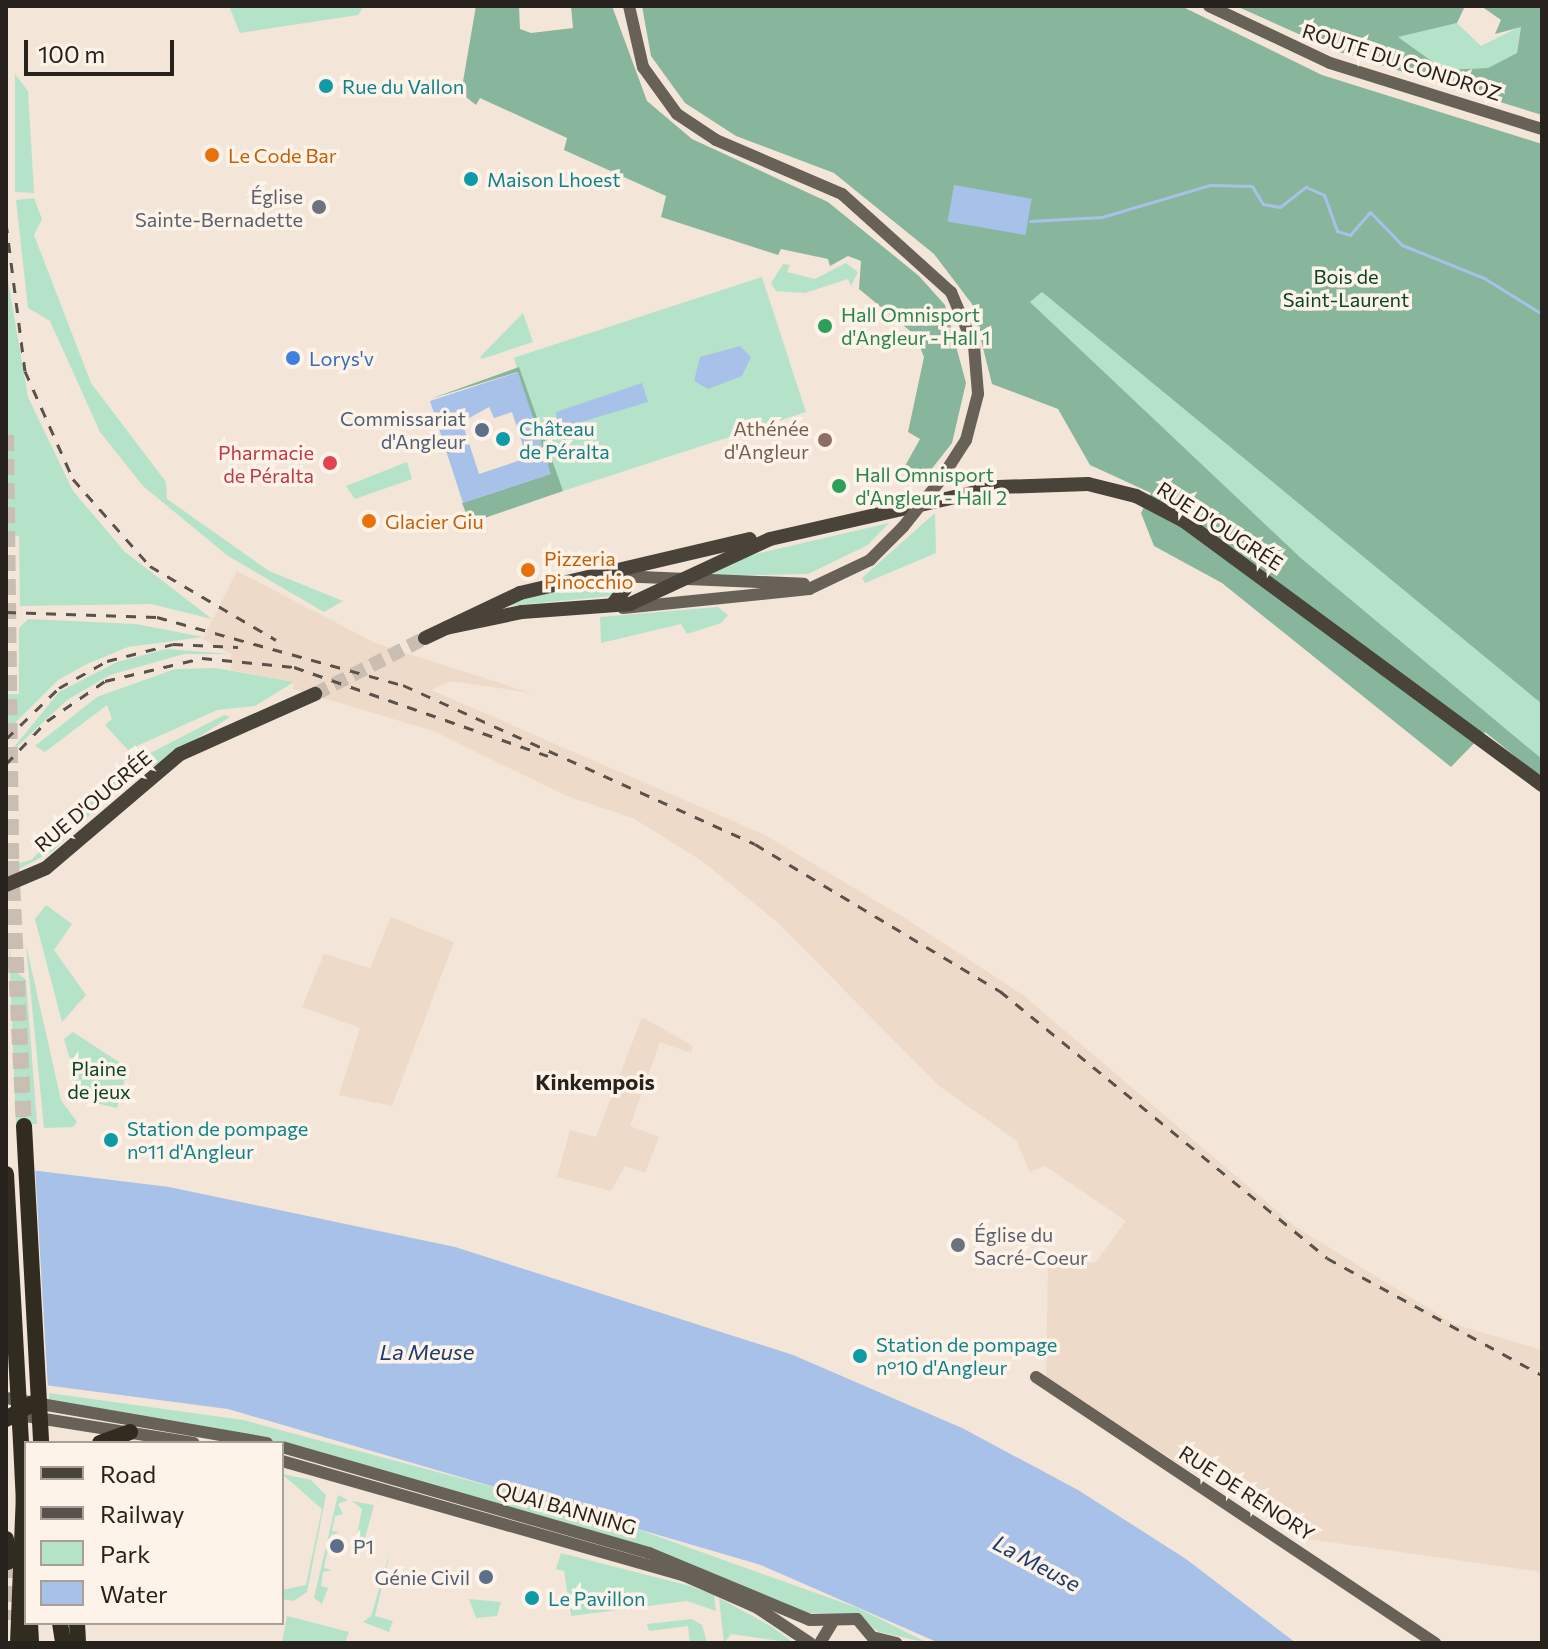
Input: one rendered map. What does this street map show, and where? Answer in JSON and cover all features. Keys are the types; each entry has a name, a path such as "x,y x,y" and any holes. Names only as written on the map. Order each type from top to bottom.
{"highway":[{"path":"24,1126 42,1441"},
{"path":"6,1174 24,1496 18,1643"},
{"path":"7,1411 35,1402"},
{"path":"105,1441 130,1432"},
{"path":"6,1539 8,1562"}],"main road":[{"path":"612,605 797,592 870,560 903,527 939,482 971,426 978,363 958,303 913,253 854,204 677,114 643,67 629,6"},
{"name":"ROUTE DU CONDROZ","path":"1209,6 1330,63 1542,129"},
{"name":"RUE D'OUGRÉE","path":"425,638 520,593 617,576 645,563 770,539 1022,483 1125,492 1242,561 1542,785"},
{"name":"RUE D'OUGRÉE","path":"446,628 522,612 640,601 675,580 770,539"},
{"path":"617,576 675,580 827,580"},
{"path":"612,605 625,589 617,576"},
{"name":"RUE D'OUGRÉE","path":"6,894 180,754 315,694"},
{"name":"RUE D'OUGRÉE","path":"6,885 27,877"},
{"name":"RUE DE RENORY","path":"1036,1377 1435,1643"},
{"path":"35,1402 256,1441"},
{"path":"7,1411 182,1441"},
{"name":"QUAI BANNING","path":"284,1448 649,1553 810,1620 832,1623 857,1619 877,1640"},
{"name":"QUAI BANNING","path":"284,1462 683,1575 756,1607 810,1643"},
{"path":"820,1643 832,1623"},
{"path":"877,1640 896,1643"}],"shaded area":[{"path":"237,571 375,643 531,693 451,681 431,690 765,835 908,920 1023,995 1297,1228 1454,1324 1542,1350 1542,1572 1300,1538 1046,1381 1048,1264 1095,1263 1126,1221 1045,1166 1030,1172 1016,1140 939,1086 776,921 702,861 633,818 567,796 433,731 293,689 294,682 231,670 231,654 203,639"},
{"path":"391,917 454,942 392,1106 339,1095 360,1028 302,1007 324,954 370,968"},
{"path":"642,1017 693,1046 691,1053 660,1042 630,1126 659,1137 645,1173 625,1166 611,1191 557,1177 570,1130 596,1137"}],"green space":[{"path":"229,6 364,6 358,15 240,33"},
{"path":"476,6 519,6 520,29 531,33 573,28 571,6 612,6 647,101 692,139 828,202 919,276 945,305 966,383 952,443 923,480 905,466 920,439 908,432 924,357 915,335 859,289 861,261 848,256 830,266 828,259 781,249 778,255 661,217 666,196 564,150 567,138 480,98 476,105 461,93"},
{"name":"Bois de Saint-Laurent","path":"642,6 1181,6 1322,75 1542,144 1542,704 1042,292 1030,302 1302,559 1542,759 1542,778 1485,732 1451,767 1222,583 1154,546 1141,513 1151,493 1090,465 1058,409 992,384 972,304 934,254 834,173 736,136 685,103 651,56"},
{"path":"1236,6 1465,6 1457,23 1398,37 1444,70 1488,68 1517,53 1521,27 1495,34 1501,20 1481,6 1540,6 1542,115 1339,52"},
{"path":"1457,23 1481,46 1521,26 1517,53 1488,68 1444,70 1397,37"},
{"path":"15,74 28,91 34,193 15,192"},
{"path":"34,198 42,219 34,235 91,383 166,482 167,499 269,571 343,601 324,612 228,556 143,486 100,432 50,321 28,308 16,200"},
{"path":"846,263 858,272 851,286 848,279 805,293 776,291 771,283 783,264 790,265 787,272 815,279"},
{"path":"6,270 28,397 73,491 125,552 212,619 151,604 20,606 19,536 6,536"},
{"path":"762,277 806,412 558,493 514,358"},
{"path":"1042,292 1542,704 1542,759 1302,559 1030,302"},
{"path":"523,313 533,342 482,359 480,357"},
{"path":"519,367 563,491 470,523 462,503 550,474 538,433 517,372 430,399"},
{"path":"407,462 412,479 355,499 346,486"},
{"path":"935,513 936,553 865,583 862,578"},
{"path":"889,523 868,545 808,574 708,576 709,568 755,554"},
{"path":"620,586 612,596 487,608 560,589"},
{"path":"718,607 728,615 721,623 687,634 681,624 601,643 600,617"},
{"path":"28,619 136,624 203,637 128,647 87,664 58,680 6,732 6,694 19,694 19,628"},
{"path":"166,649 231,654 184,654 110,675 67,700 6,757 59,692 117,662"},
{"path":"216,668 294,682 255,706 217,710 128,750 105,725 112,719 107,705 45,752 35,746 97,697 175,669"},
{"path":"224,715 230,717 112,793 53,851 6,876 6,867 31,860 131,763"},
{"path":"46,905 72,924 54,950 86,995 62,1022 35,919"},
{"path":"26,945 61,1100 77,1122 73,1127 44,1128"},
{"path":"9,946 13,969 26,980 37,1124 16,1125"},
{"name":"Plaine de jeux","path":"73,1032 128,1068 117,1108 82,1100 64,1039"},
{"path":"49,1393 243,1420 598,1515 858,1608 928,1643 879,1632 856,1614 808,1613 657,1552 310,1450 284,1445 284,1441 262,1441 49,1401"},
{"path":"284,1474 311,1480 326,1495 307,1592 294,1601 284,1599 284,1590 306,1585 322,1509"},
{"path":"338,1495 348,1500 338,1504 343,1514 335,1516 332,1531 340,1532 331,1535 328,1549 335,1551 327,1553 324,1568 332,1570 323,1572 321,1586 328,1588 322,1604 314,1598"},
{"path":"352,1501 374,1505 363,1546 355,1545 362,1509"},
{"path":"390,1552 375,1616 393,1621 389,1632 363,1622 371,1616"},
{"path":"561,1553 690,1586 714,1595 716,1611 687,1601 571,1616 564,1571 556,1569"},
{"path":"719,1598 769,1625 794,1643 731,1634 724,1643"},
{"path":"469,1599 501,1602 497,1616 476,1618"},
{"path":"287,1616 349,1632 345,1643 282,1643"},
{"path":"692,1619 702,1625 707,1643 690,1643 688,1626 649,1631 647,1624"}],"water":[{"path":"954,185 1032,199 1025,235 948,221"},
{"path":"740,346 751,357 742,376 708,389 694,381 700,357"},
{"path":"518,372 551,474 463,503 430,401","holes":["489,407 494,418 512,412 527,458 479,474 462,422"]},
{"path":"642,383 648,402 558,429 556,412"},
{"name":"La Meuse","path":"6,1167 169,1187 455,1247 793,1355 962,1428 1078,1490 1186,1559 1296,1643 939,1643 761,1565 228,1409 6,1380"}],"pier":[{"path":"6,1163 35,1166 48,1389 8,1385"}],"waterway":[{"path":"1030,221 1102,217 1210,185 1252,186 1263,204 1280,207 1306,187 1324,195 1337,231 1350,235 1370,212 1402,245 1484,278 1542,314"}],"tunnel":[{"path":"6,435 11,861 24,1126"},
{"path":"315,694 425,638"},
{"path":"8,1562 14,1620"}],"railway":[{"path":"6,223 25,371 73,479 150,566 276,640"},
{"path":"6,612 157,617 403,685 755,844 1000,991 1327,1258 1542,1375"},
{"path":"6,739 59,688 107,661 173,644 238,647"},
{"path":"6,764 47,721 105,681 202,658 294,667 548,756"}],"place":[{"name":"Rue du Vallon","path":"326,86"},
{"name":"Le Code Bar","path":"212,155"},
{"name":"Maison Lhoest","path":"471,179"},
{"name":"Église Sainte-Bernadette","path":"319,207"},
{"name":"Hall Omnisport d'Angleur - Hall 1","path":"825,326"},
{"name":"Lorys'v","path":"293,358"},
{"name":"Commissariat d'Angleur","path":"482,430"},
{"name":"Château de Péralta","path":"503,439"},
{"name":"Athénée d'Angleur","path":"825,440"},
{"name":"Pharmacie de Péralta","path":"330,463"},
{"name":"Hall Omnisport d'Angleur - Hall 2","path":"839,486"},
{"name":"Glacier Giu","path":"369,521"},
{"name":"Pizzeria Pinocchio","path":"528,570"},
{"name":"Station de pompage n°11 d'Angleur","path":"111,1140"},
{"name":"Église du Sacré-Coeur","path":"958,1245"},
{"name":"Station de pompage n°10 d'Angleur","path":"860,1356"},
{"name":"P1","path":"337,1546"},
{"name":"Génie Civil","path":"486,1577"},
{"name":"Le Pavillon","path":"532,1598"}],"district":[{"name":"Kinkempois","path":"595,1082"}]}
